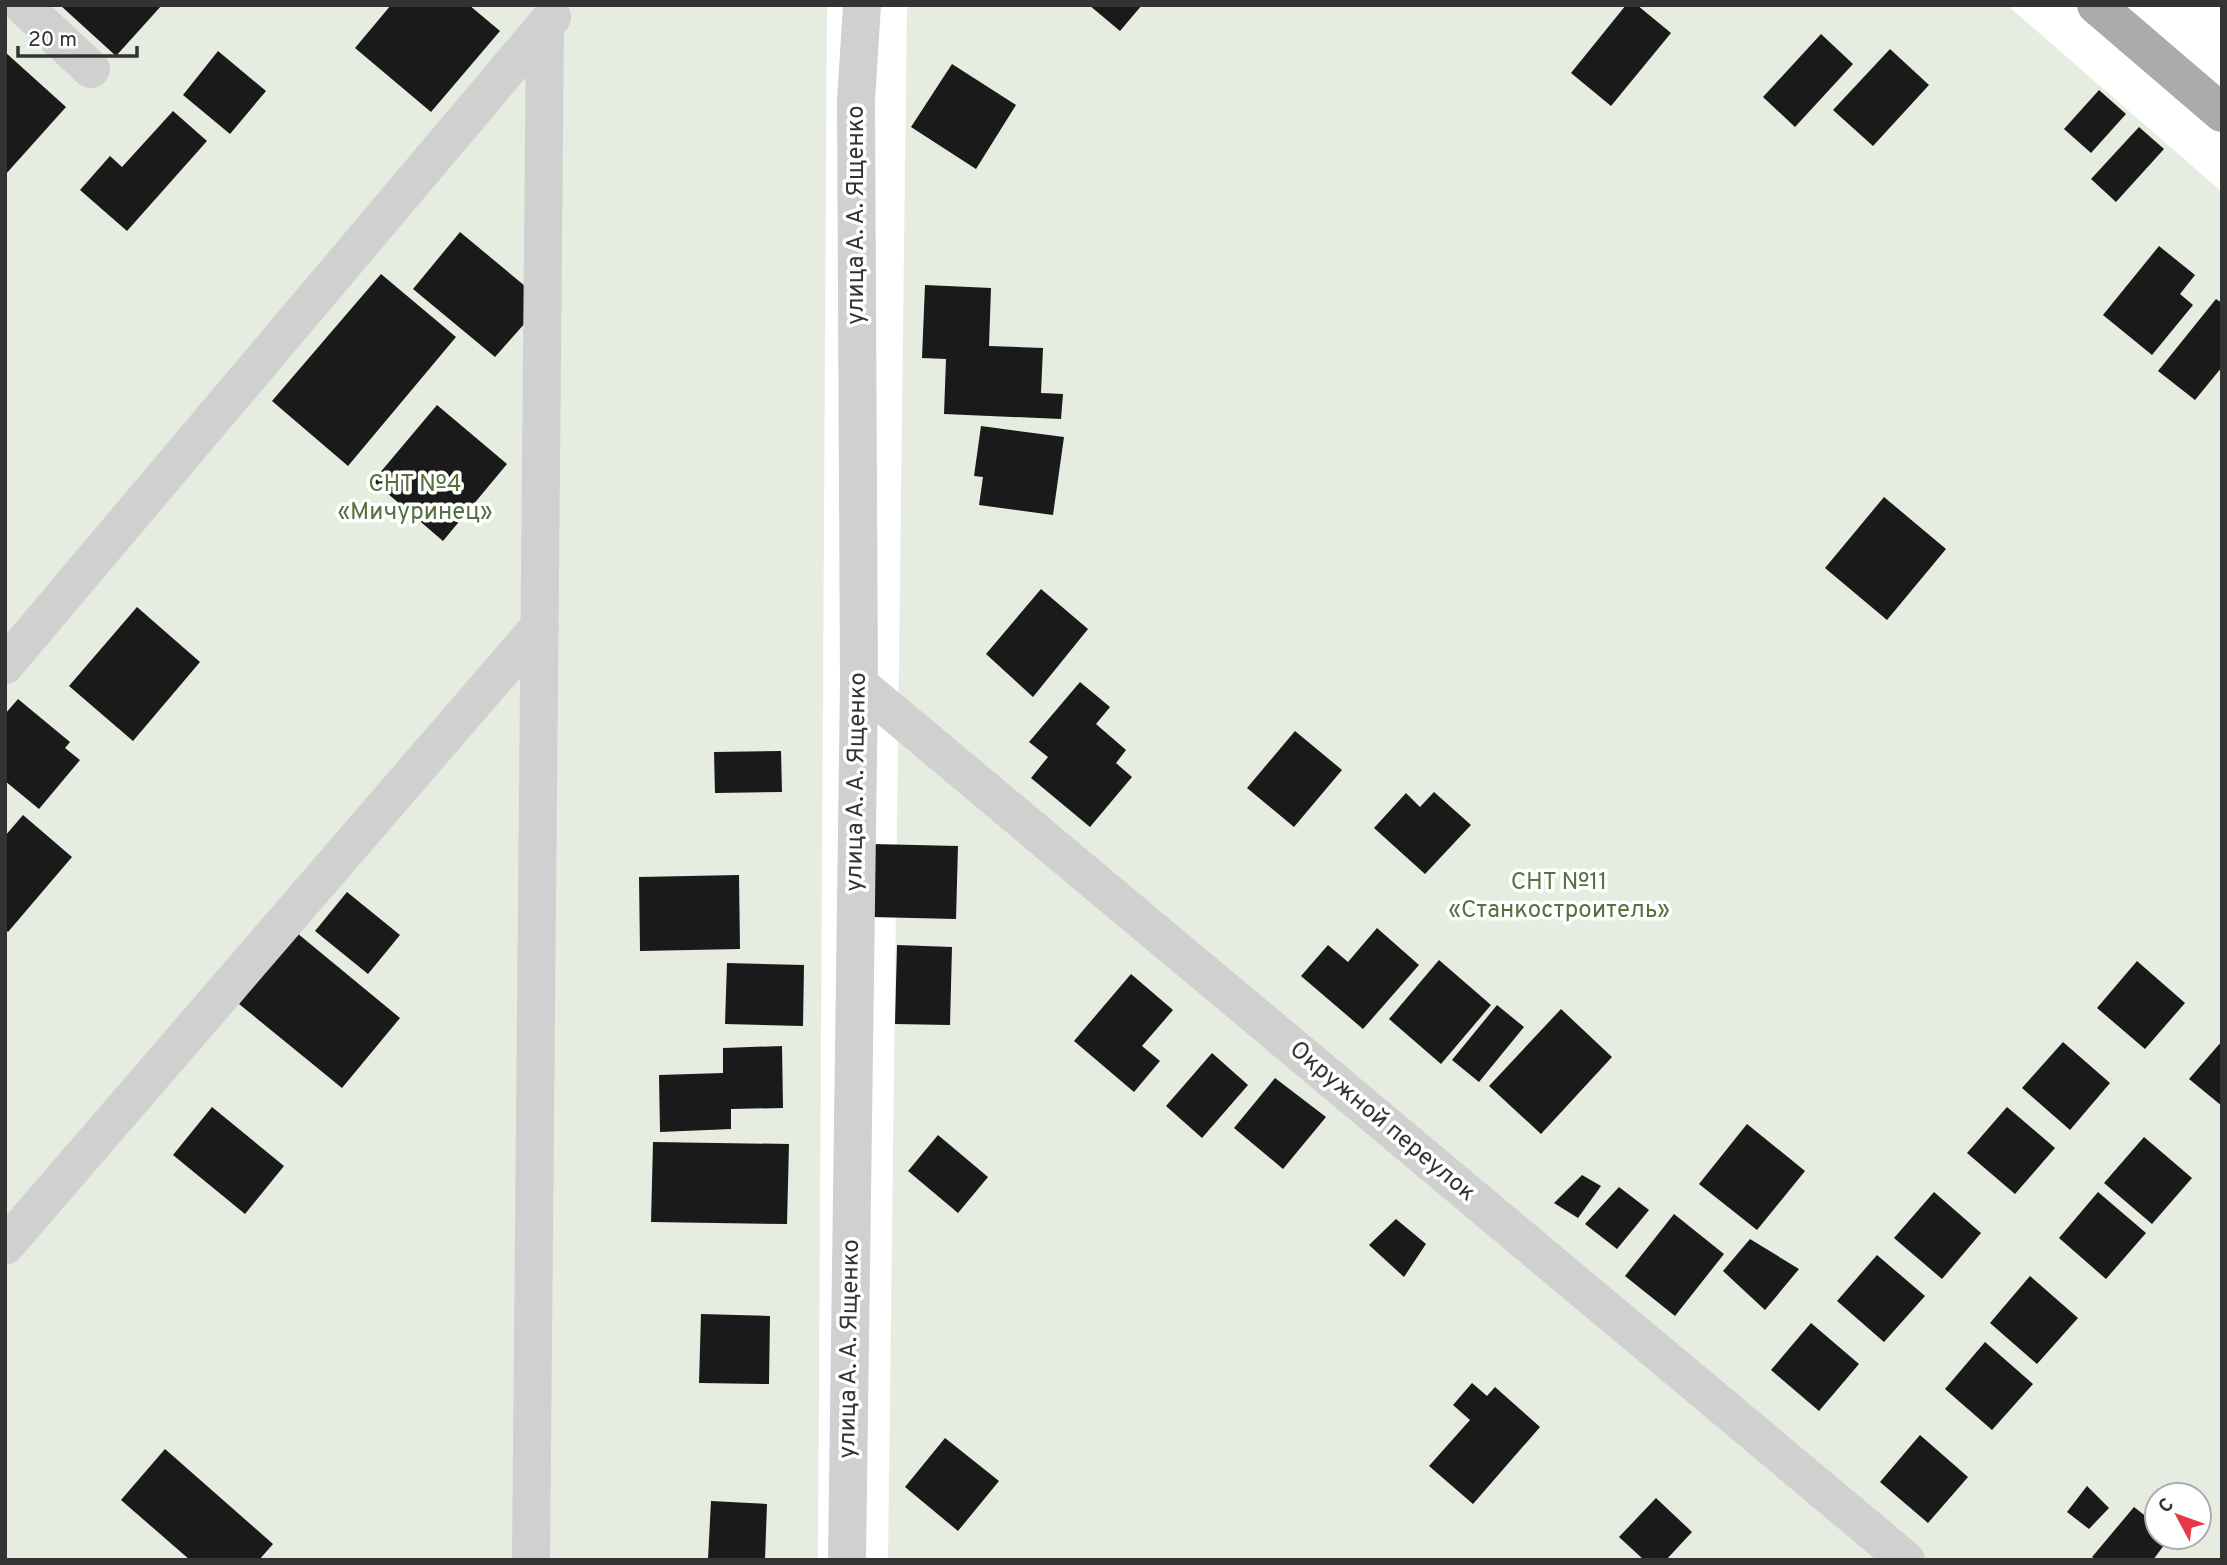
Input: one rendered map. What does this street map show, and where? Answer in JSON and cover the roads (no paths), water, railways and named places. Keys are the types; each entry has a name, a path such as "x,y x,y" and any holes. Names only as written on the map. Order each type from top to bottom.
{"main road":[{"path":"2096,5 2222,113"}],"street":[{"path":"22,5 92,69"},
{"name":"улица А. А. Ященко","path":"847,1560 859,684 856,101 862,5"},
{"path":"531,1560 540,626 556,11"},
{"path":"5,665 556,11"},
{"path":"5,1246 540,626"},
{"name":"Окружной переулок","path":"859,684 1906,1560"}],"park label":[{"name":"СНТ №4 «Мичуринец»","path":"415,499"},
{"name":"СНТ №11 «Станкостроитель»","path":"1559,897"}]}
